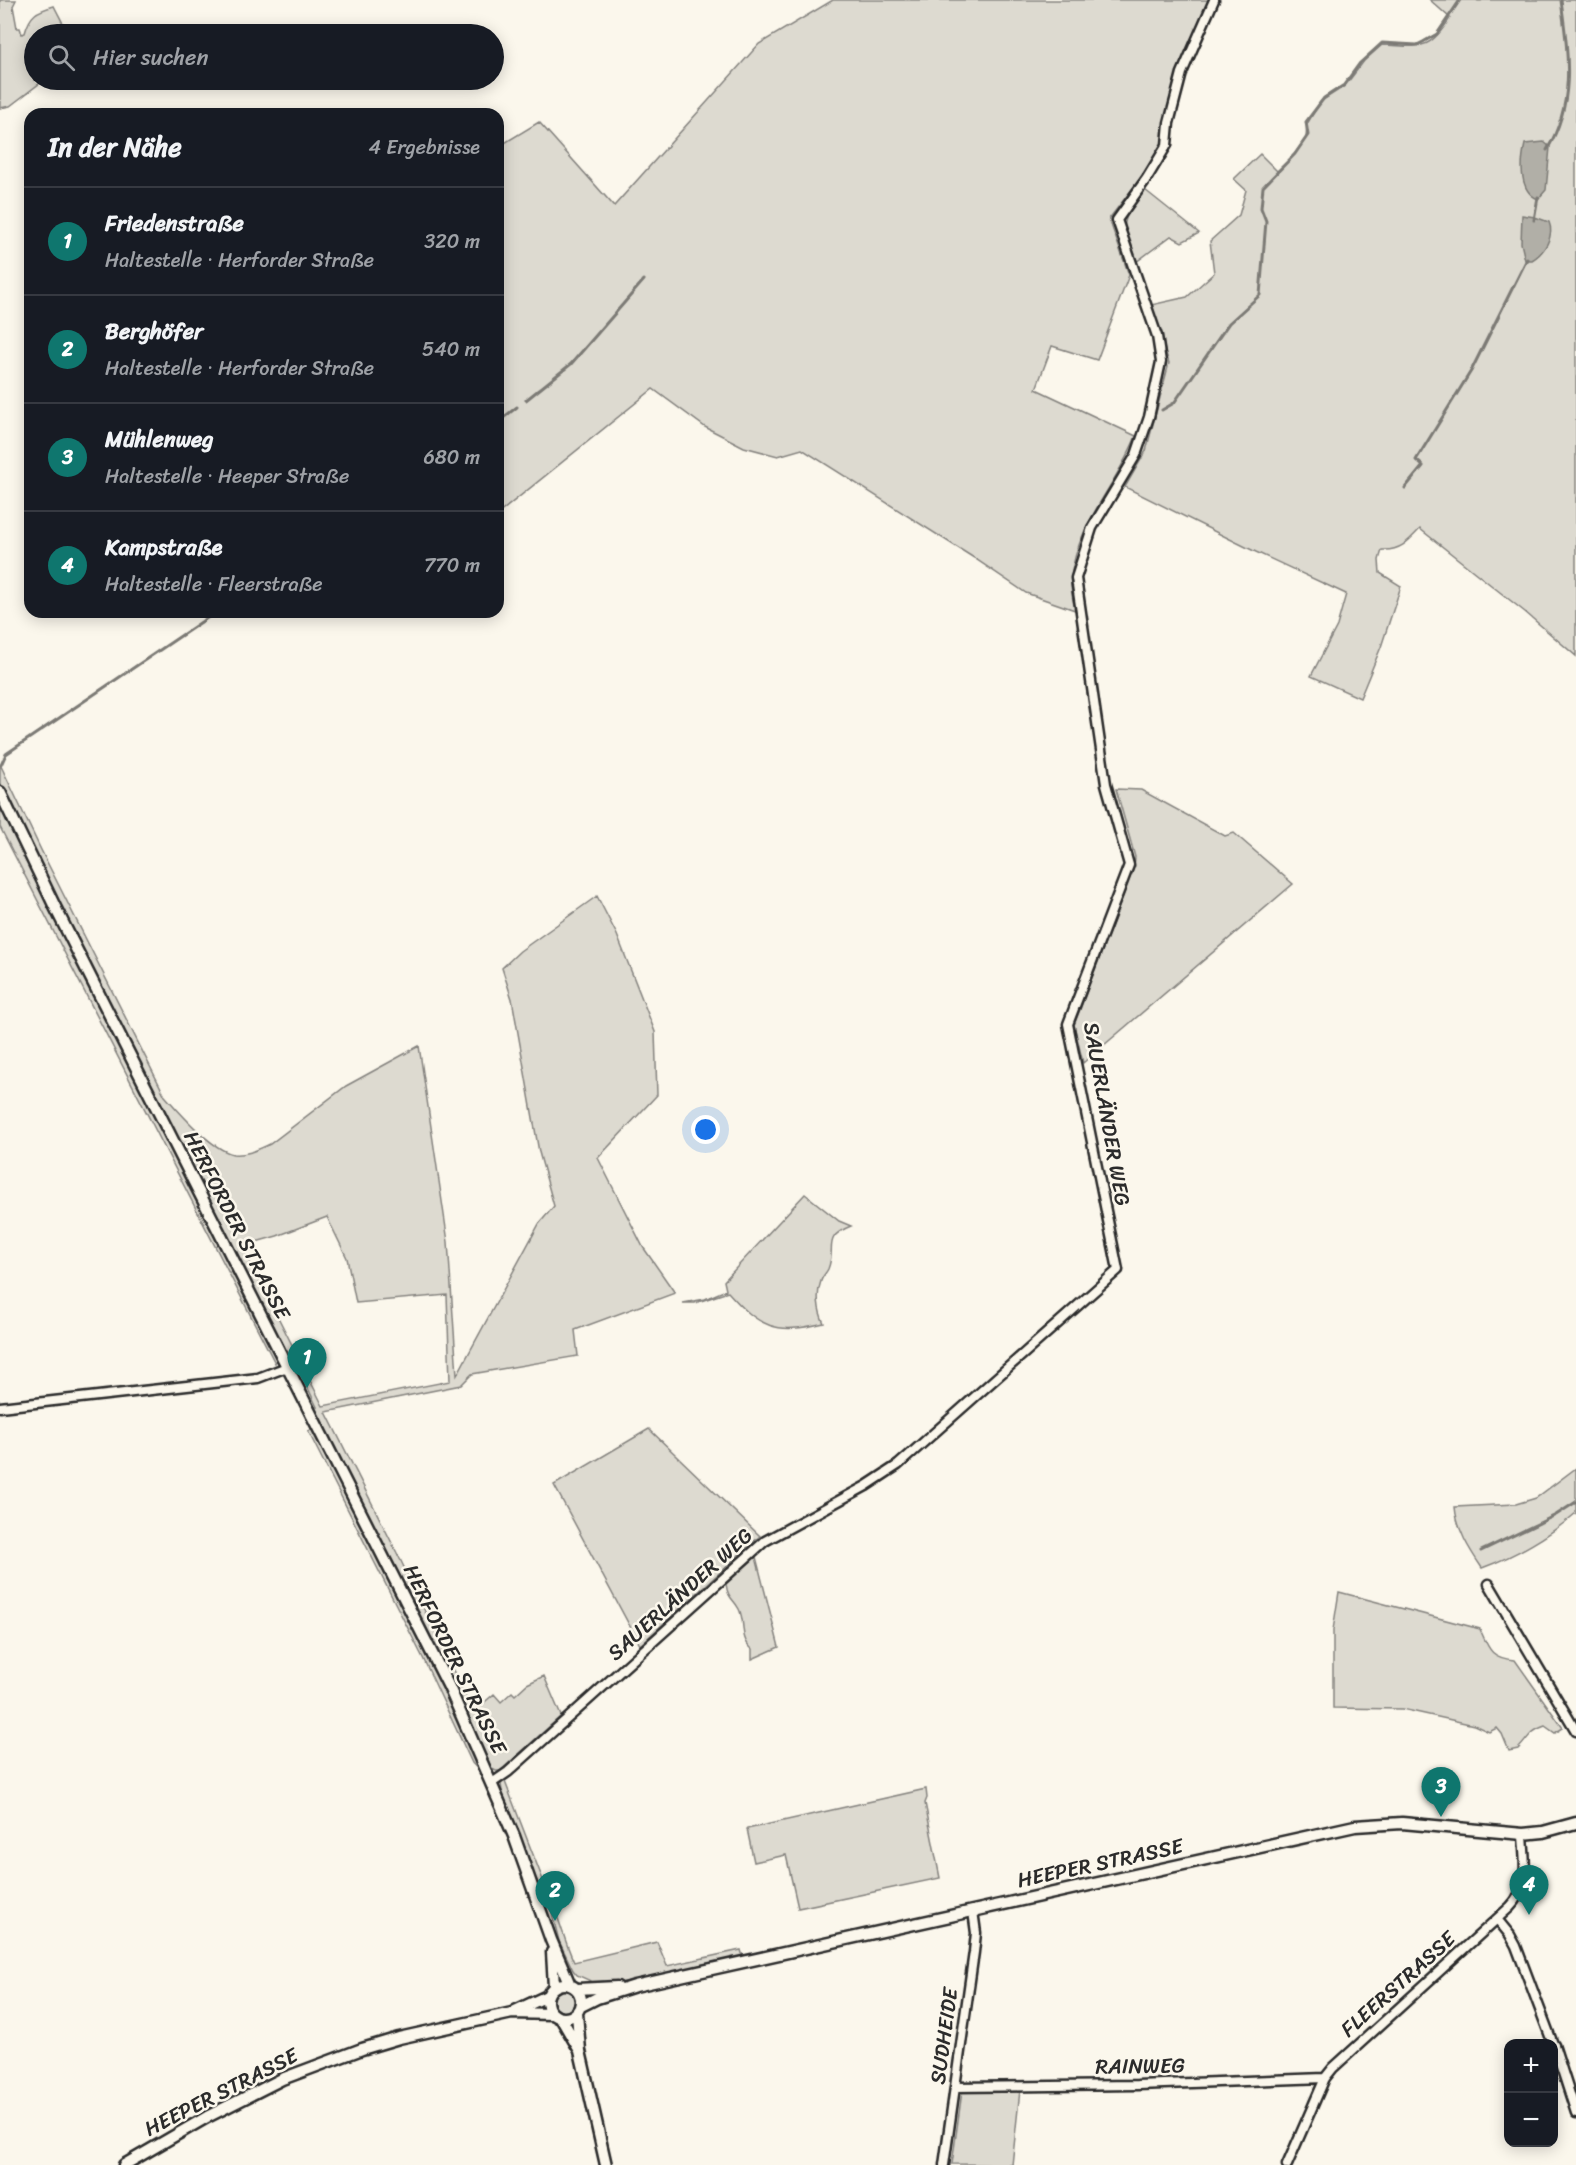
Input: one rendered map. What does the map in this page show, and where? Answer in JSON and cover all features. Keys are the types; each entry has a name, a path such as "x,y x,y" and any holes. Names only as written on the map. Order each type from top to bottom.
{"street":[{"name":"SAUERLÄNDER WEG","path":"492,1783 508,1772 765,1541 866,1486 898,1465 1118,1270 1068,1024 1128,865 1108,792 1076,578 1092,528 1136,454 1149,417 1161,362 1157,336 1117,220 1167,145 1169,123 1182,73 1214,0"},
{"name":"HERFORDER STRASSE","path":"0,792 286,1367 360,1507 449,1687 514,1836 551,1940 574,1987"},
{"path":"0,1407 258,1378 286,1367"},
{"path":"1489,1584 1576,1731"},
{"name":"HEEPER STRASSE","path":"579,2010 597,1998 635,1986 1355,1826 1411,1824 1523,1834 1543,1832 1576,1823"},
{"name":"FLEERSTRASSE","path":"1287,2165 1325,2078 1344,2057 1516,1901 1525,1884 1523,1834"},
{"name":"SUDHEIDE","path":"944,2165 975,1943 973,1911"},
{"path":"1497,1919 1516,1946 1551,2039"},
{"name":"HERFORDER STRASSE","path":"551,1940 551,1992"},
{"path":"580,2051 557,2016 547,2006 551,1992 561,1984 574,1987 582,1997 579,2010 580,2051 606,2165"},
{"name":"HEEPER STRASSE","path":"574,1987 635,1986"},
{"name":"HEEPER STRASSE","path":"124,2165 207,2117 282,2079 371,2046 512,2013 551,1992"},
{"path":"557,2016 570,2018 579,2010"},
{"name":"HEEPER STRASSE","path":"512,2013 557,2016"},
{"path":"1558,2059 1576,2113"},
{"name":"RAINWEG","path":"955,2087 1139,2085 1325,2078"}],"shaded area":[{"path":"0,0 16,0 13,6 17,28 20,28 22,34 24,33 24,90 31,90 10,106 0,108"},
{"path":"833,0 1210,0 1178,73 1161,147 1153,162 1109,219 1129,275 1097,360 1052,346 1036,389 1136,436 1081,540 1071,578 1075,610 1026,593 802,449 778,456 744,447 705,427 653,389 504,509 504,143 539,122 614,206 759,44"},
{"path":"1430,0 1576,0 1576,656 1525,612 1420,529 1403,545 1394,549 1382,550 1379,560 1380,573 1401,586 1381,647 1360,698 1311,676 1337,626 1346,594 1125,487 1146,451 1169,363 1151,305 1187,297 1214,273 1210,241 1239,215 1246,190 1234,179 1260,154 1277,171 1293,156 1306,138 1307,124 1320,102 1345,86 1364,61 1382,45 1422,45 1435,37 1450,18"},
{"path":"54,6 63,24 28,24 35,14"},
{"path":"1544,142 1550,147 1546,190 1538,199 1532,195 1524,183 1523,159 1525,144"},
{"path":"1145,190 1199,233 1182,242 1171,236 1136,262 1127,239 1125,224 1130,210"},
{"path":"1522,215 1549,222 1551,233 1547,244 1532,260 1525,260 1521,243"},
{"path":"0,764 165,1096 196,1129 224,1151 243,1154 270,1144 346,1086 419,1046 448,1242 457,1375 539,1224 554,1206 539,1152 512,999 502,968 520,951 597,896 617,935 655,1032 657,1095 598,1158 643,1247 675,1293 575,1330 578,1356 472,1374 461,1385 326,1412 473,1712 494,1694 501,1702 512,1692 515,1695 527,1684 544,1676 561,1716 500,1771 492,1769 450,1677 314,1407 317,1407 306,1384 302,1384 0,783","holes":["327,1217 347,1258 356,1303 447,1295 450,1381 323,1406 242,1246 277,1236"]},
{"path":"1116,789 1141,790 1225,836 1234,833 1293,884 1083,1063 1074,1025 1134,867 1135,857"},
{"path":"0,805 277,1356 275,1363 0,827"},
{"path":"805,1194 839,1221 851,1226 842,1230 833,1239 828,1269 819,1286 818,1302 824,1323 793,1328 770,1326 750,1314 728,1292 695,1303 683,1303 705,1299 726,1290 724,1281"},
{"path":"649,1429 760,1536 640,1645 554,1485"},
{"path":"315,1430 460,1721 485,1777 472,1763 423,1658 308,1431"},
{"path":"1576,1468 1576,1513 1532,1545 1482,1568 1461,1531 1455,1507 1516,1504 1536,1498"},
{"path":"756,1557 779,1647 752,1659 752,1649 745,1640 741,1614 729,1596 726,1584"},
{"path":"1339,1592 1480,1629 1492,1652 1515,1660 1563,1728 1555,1733 1545,1726 1539,1728 1518,1749 1509,1751 1497,1728 1489,1732 1474,1725 1402,1709 1333,1708 1333,1630"},
{"path":"504,1779 574,1962 657,1942 667,1966 741,1950 743,1957 632,1981 595,1986 593,1982 577,1975 559,1941 552,1913 535,1879 502,1791 501,1784"},
{"path":"926,1789 925,1803 940,1878 798,1908 786,1855 754,1862 747,1829"},
{"path":"565,1989 573,1993 577,2001 573,2009 565,2013 557,2009 553,2001 557,1993"},
{"path":"1020,2090 1012,2165 952,2164 962,2092"}],"waterway":[{"path":"1162,410 1174,403 1229,323 1260,295 1266,221 1261,208 1263,187 1295,154 1308,135 1306,122 1324,98 1344,85 1360,63 1382,43 1417,45 1423,42 1437,34 1460,0"},
{"path":"1547,150 1562,113 1568,77 1561,0"},
{"path":"1534,220 1538,197"},
{"path":"1405,488 1423,466 1416,460 1471,371 1527,259"},
{"path":"526,400 571,364 644,280"},
{"path":"504,417 517,407"},
{"path":"1,765 6,754 207,618"},
{"path":"1481,1551 1556,1515 1576,1502"}],"place":[{"name":"Friedenstraße","path":"307,1388"},
{"name":"Mühlenweg","path":"1441,1817"},
{"name":"Kampstraße","path":"1529,1915"},
{"name":"Berghöfer","path":"555,1921"}]}
